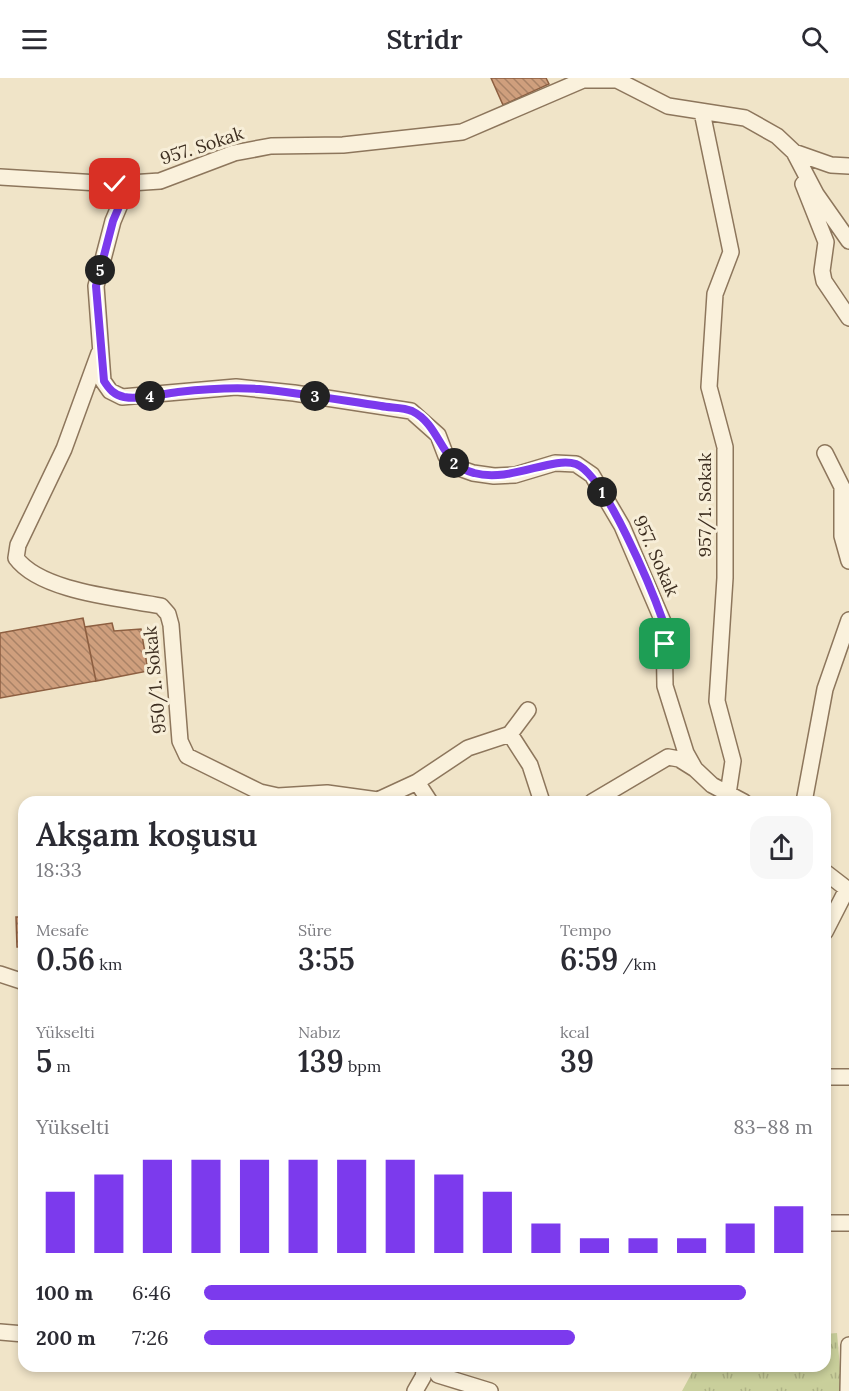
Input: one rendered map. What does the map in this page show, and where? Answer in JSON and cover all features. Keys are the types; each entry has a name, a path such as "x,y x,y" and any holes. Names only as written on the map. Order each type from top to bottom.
{"street":[{"name":"957. Sokak","path":"732,796 712,785 695,769 676,727 665,686 664,624 622,526 592,475 576,464 555,463 514,475 494,476 473,473 459,468 446,456 438,435 411,411 294,393 236,387 122,397 110,391 104,381 96,286 113,221 129,183 160,181 234,153 270,146 343,145 462,132 583,80 616,80 668,105 746,118 765,129 794,152"},
{"name":"957/1. Sokak","path":"702,112 731,252 715,294 709,387 725,447 725,578 717,701 733,761 728,794"},
{"path":"794,152 831,165 849,166"},
{"path":"794,152 802,170 849,242"},
{"path":"802,170 801,180 826,242 822,271 825,281 849,318"},
{"path":"0,177 129,183"},
{"name":"950/1. Sokak","path":"101,347 64,449 18,545 16,558 30,573 70,588 161,606 168,614 171,625 180,741 187,756 260,792 278,796"},
{"path":"825,453 842,487 842,536 849,561"},
{"path":"805,796 825,689 849,620"},
{"path":"387,796 417,783 468,748 510,734 528,710"},
{"path":"510,734 530,765 540,796"},
{"path":"602,796 668,757 679,759 695,769"},
{"path":"417,783 426,796"},
{"path":"831,876 848,889 831,921"},
{"path":"0,974 18,980"},
{"path":"831,1077 849,1077"},
{"path":"831,1223 849,1223"},
{"path":"0,1332 18,1334"},
{"path":"848,1391 849,1345"},
{"path":"415,1391 432,1372"},
{"path":"436,1372 490,1391"}],"green space":[{"path":"837,1333 842,1391 682,1391 692,1372 831,1372 831,1334"}],"building":[{"path":"491,78 546,78 549,84 503,105"},
{"path":"83,618 96,681 0,698 0,633"},
{"path":"112,623 114,631 141,629 148,671 96,681 85,627"},
{"path":"16,917 18,917 18,947"}],"route":[{"path":"115,184 129,183 113,221 96,286 104,381 110,391 122,397 139,398 236,387 294,393 411,411 438,435 446,456 459,468 473,473 494,476 514,475 555,463 576,464 592,475 622,526 664,624 665,644"}]}
